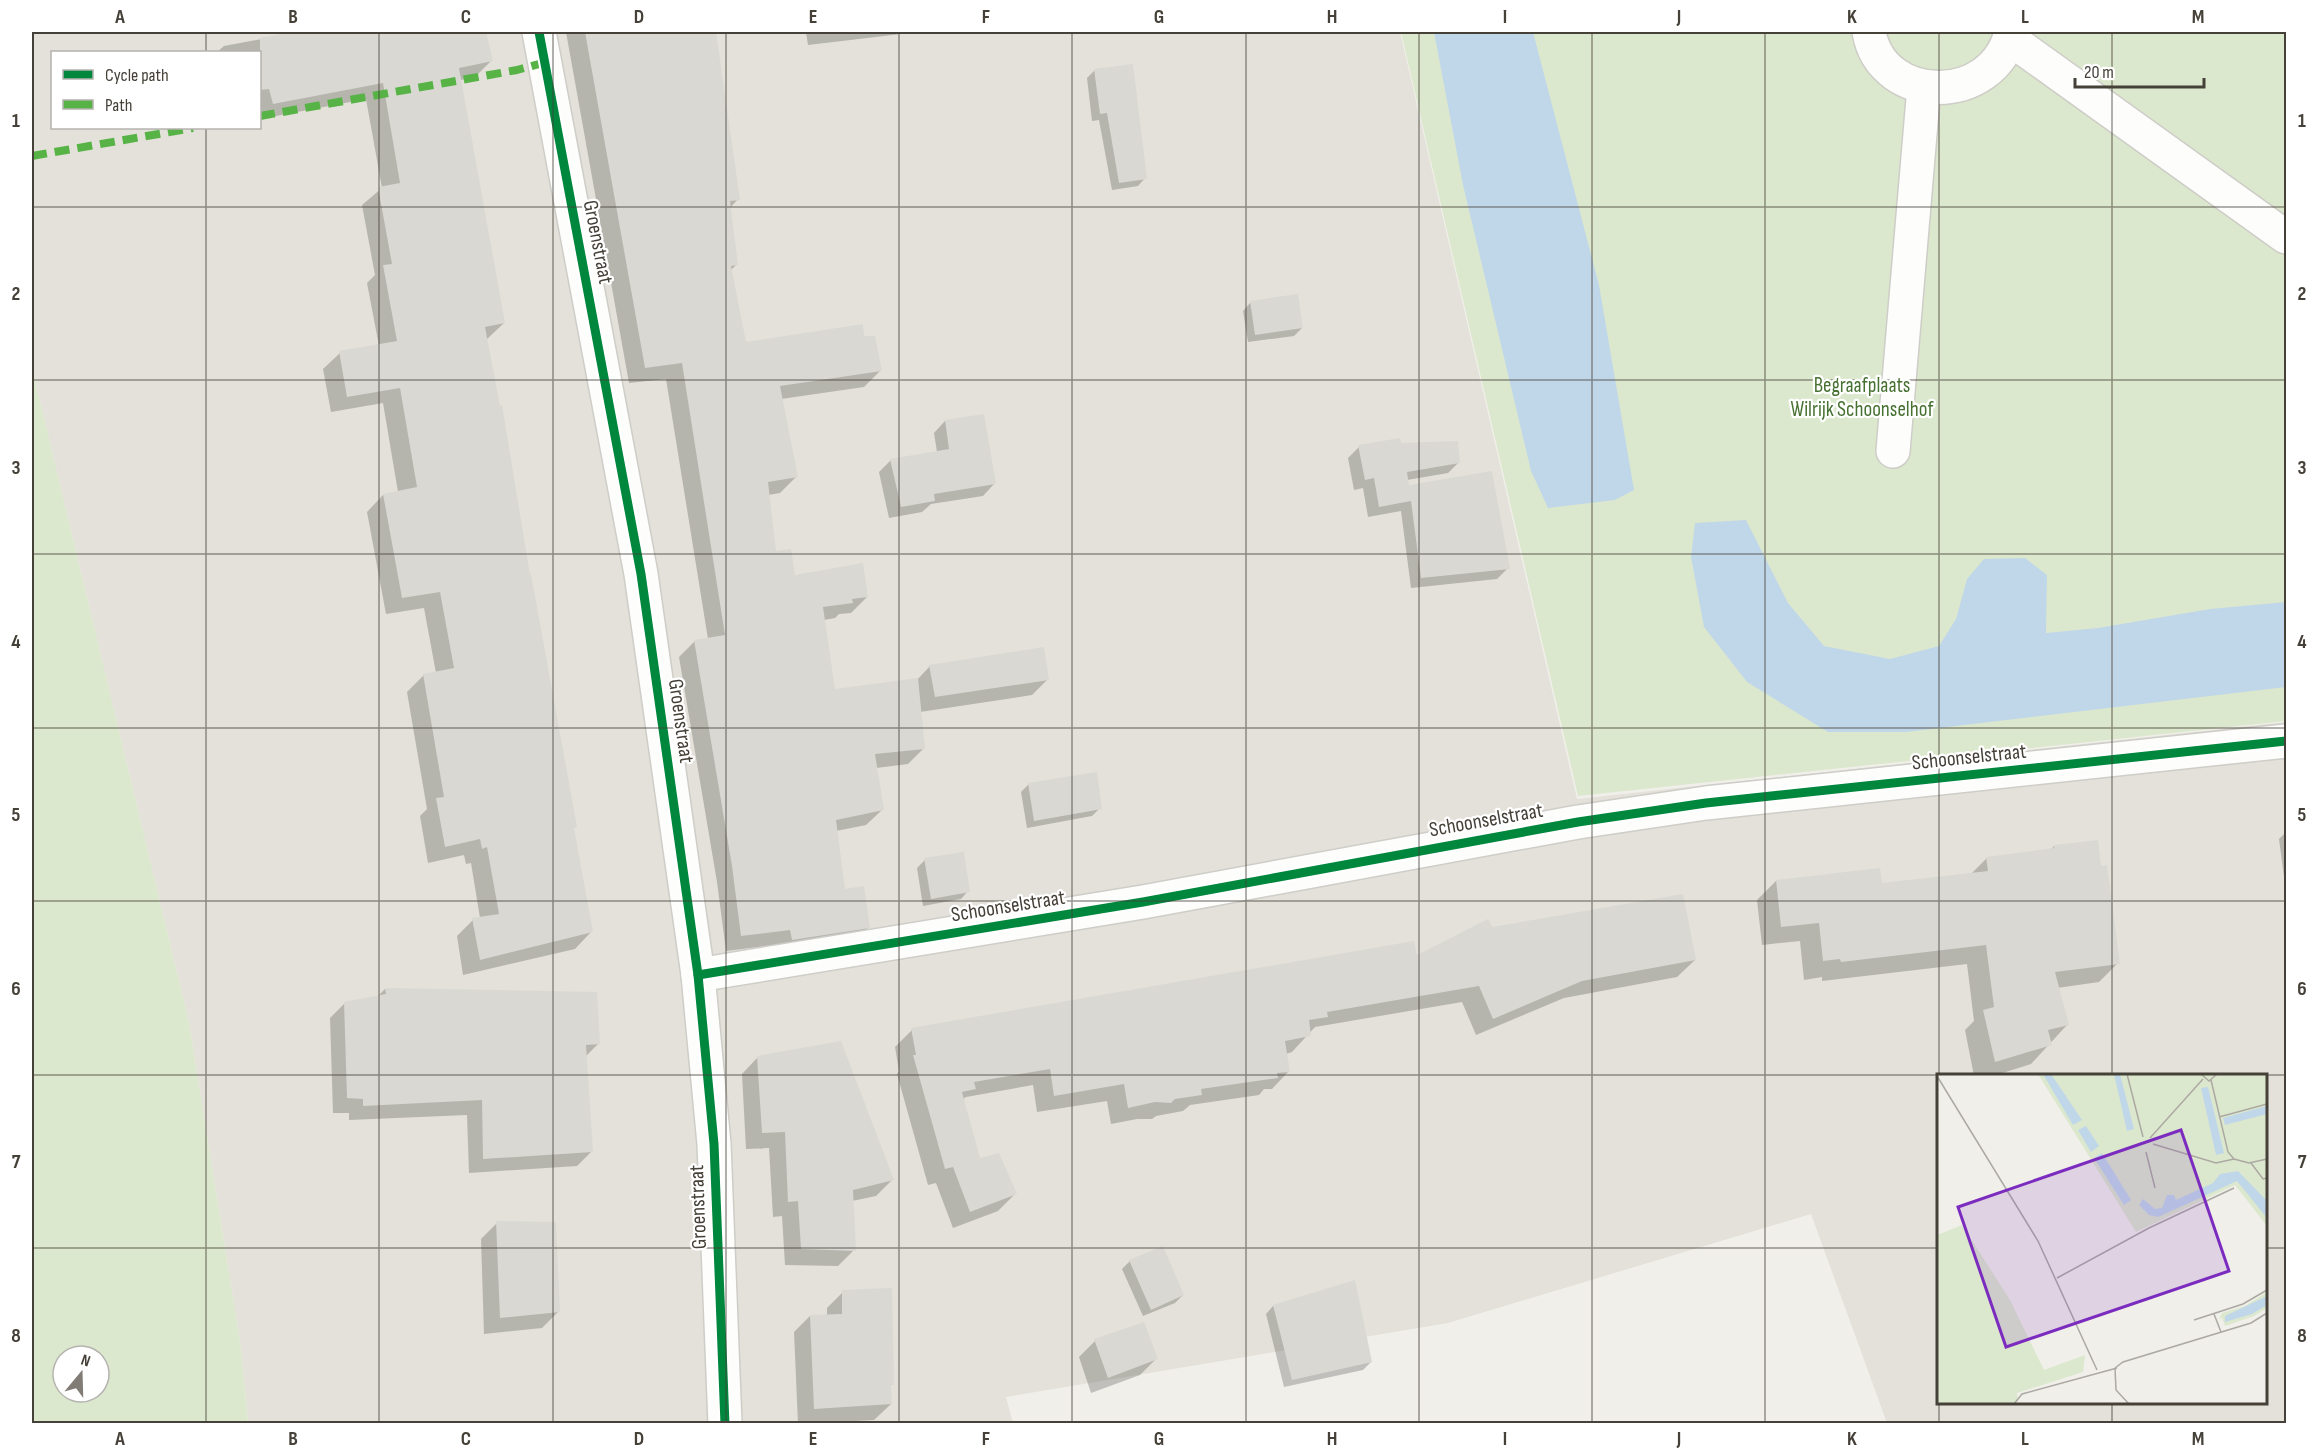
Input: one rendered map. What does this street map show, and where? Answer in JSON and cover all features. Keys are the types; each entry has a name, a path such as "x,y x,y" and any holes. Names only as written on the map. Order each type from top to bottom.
{"street":[{"name":"Groenstraat","path":"539,32 642,574 698,975 714,1144 725,1424"},
{"path":"1869,32 1882,61 1893,72 1924,87 1956,87 1978,78 1997,62 2010,35 2286,237"},
{"path":"1893,451 1924,87"},
{"name":"Schoonselstraat","path":"698,975 1143,902 1578,822 1694,805 2286,741"}],"shaded area":[{"path":"32,32 1400,32 1577,799 2286,722 2286,1423 1887,1423 1811,1214 1448,1323 1006,1397 1013,1423 248,1423 241,1348 189,1023 32,368"}],"green space":[{"name":"Begraafplaats Wilrijk Schoonselhof","path":"1401,32 2286,32 2286,721 1578,796"},
{"path":"32,368 189,1023 241,1348 248,1423 32,1423"}],"water":[{"path":"1434,32 1533,32 1599,285 1634,490 1615,500 1548,508 1531,471 1463,185"},
{"path":"1746,520 1788,603 1824,646 1890,659 1939,646 1956,619 1967,579 1984,559 2025,558 2047,575 2046,633 2098,628 2210,609 2286,602 2286,687 1906,732 1828,732 1747,682 1704,627 1691,557 1695,523"}],"building":[{"path":"291,32 486,32 493,61 459,68 505,323 485,327 500,406 502,405 530,575 577,827 574,828 593,932 480,960 472,918 499,914 487,847 482,849 480,839 445,847 436,798 444,797 423,674 454,668 440,592 402,598 383,494 417,487 400,388 347,397 339,351 397,341 383,265 392,264 378,187 400,183 383,83 273,104 269,89 261,90 260,38"},
{"path":"585,32 716,32 740,200 730,201 738,265 731,266 746,342 863,324 864,336 875,336 882,371 780,386 798,477 768,482 776,551 791,549 795,575 863,563 868,597 852,599 853,603 823,607 835,689 918,678 925,749 875,754 884,810 836,820 845,889 864,886 870,928 792,940 790,930 741,936 732,866 694,640 725,635 682,363 645,368"},
{"path":"1133,64 1147,179 1119,183 1107,113 1100,114 1094,69"},
{"path":"1298,294 1303,328 1255,335 1250,301"},
{"path":"984,414 996,484 934,494 935,501 901,507 890,459 949,449 945,420"},
{"path":"1400,438 1401,443 1458,441 1460,463 1407,472 1409,485 1492,471 1510,569 1421,578 1411,501 1379,507 1374,478 1365,480 1358,445"},
{"path":"1044,647 1049,680 935,697 929,665"},
{"path":"1097,772 1102,809 1034,821 1028,783"},
{"path":"2098,840 2101,866 2107,865 2120,964 2055,972 2069,1025 2048,1030 2052,1045 1995,1062 1983,1010 1994,1007 1986,945 1841,962 1840,959 1823,961 1819,923 1781,927 1776,880 1880,868 1882,883 1988,871 1986,857"},
{"path":"964,852 970,892 931,899 924,858"},
{"path":"1683,894 1696,960 1582,981 1493,1019 1479,986 1327,1012 1328,1017 1309,1020 1311,1036 1285,1041 1290,1072 1277,1073 1278,1078 1201,1089 1202,1095 1175,1099 1171,1103 1155,1102 1128,1108 1124,1084 1054,1096 1050,1069 974,1082 976,1089 962,1092 980,1158 999,1153 1017,1194 970,1212 953,1167 945,1169 913,1055 916,1055 911,1028 1414,941 1417,955 1488,919 1492,927"},
{"path":"385,988 597,992 600,1044 586,1045 593,1152 483,1159 482,1100 363,1106 363,1099 347,1098 344,1002 386,994"},
{"path":"841,1041 894,1180 853,1190 856,1251 801,1249 798,1201 788,1202 785,1132 762,1133 757,1056"},
{"path":"496,1221 556,1222 560,1312 500,1318"},
{"path":"1163,1246 1184,1295 1151,1310 1129,1260"},
{"path":"1355,1280 1372,1362 1292,1380 1273,1305"},
{"path":"892,1288 894,1385 891,1385 892,1404 814,1409 810,1315 842,1314 842,1290"},
{"path":"1144,1322 1158,1359 1108,1378 1094,1339"}],"marked path":[{"path":"261,116 517,70 546,62"},
{"path":"32,156 187,129"}],"cycle path":[{"path":"539,32 641,574 698,975 714,1144 725,1424"},
{"path":"698,975 1143,902 1578,822 1706,803 2286,741"}]}
